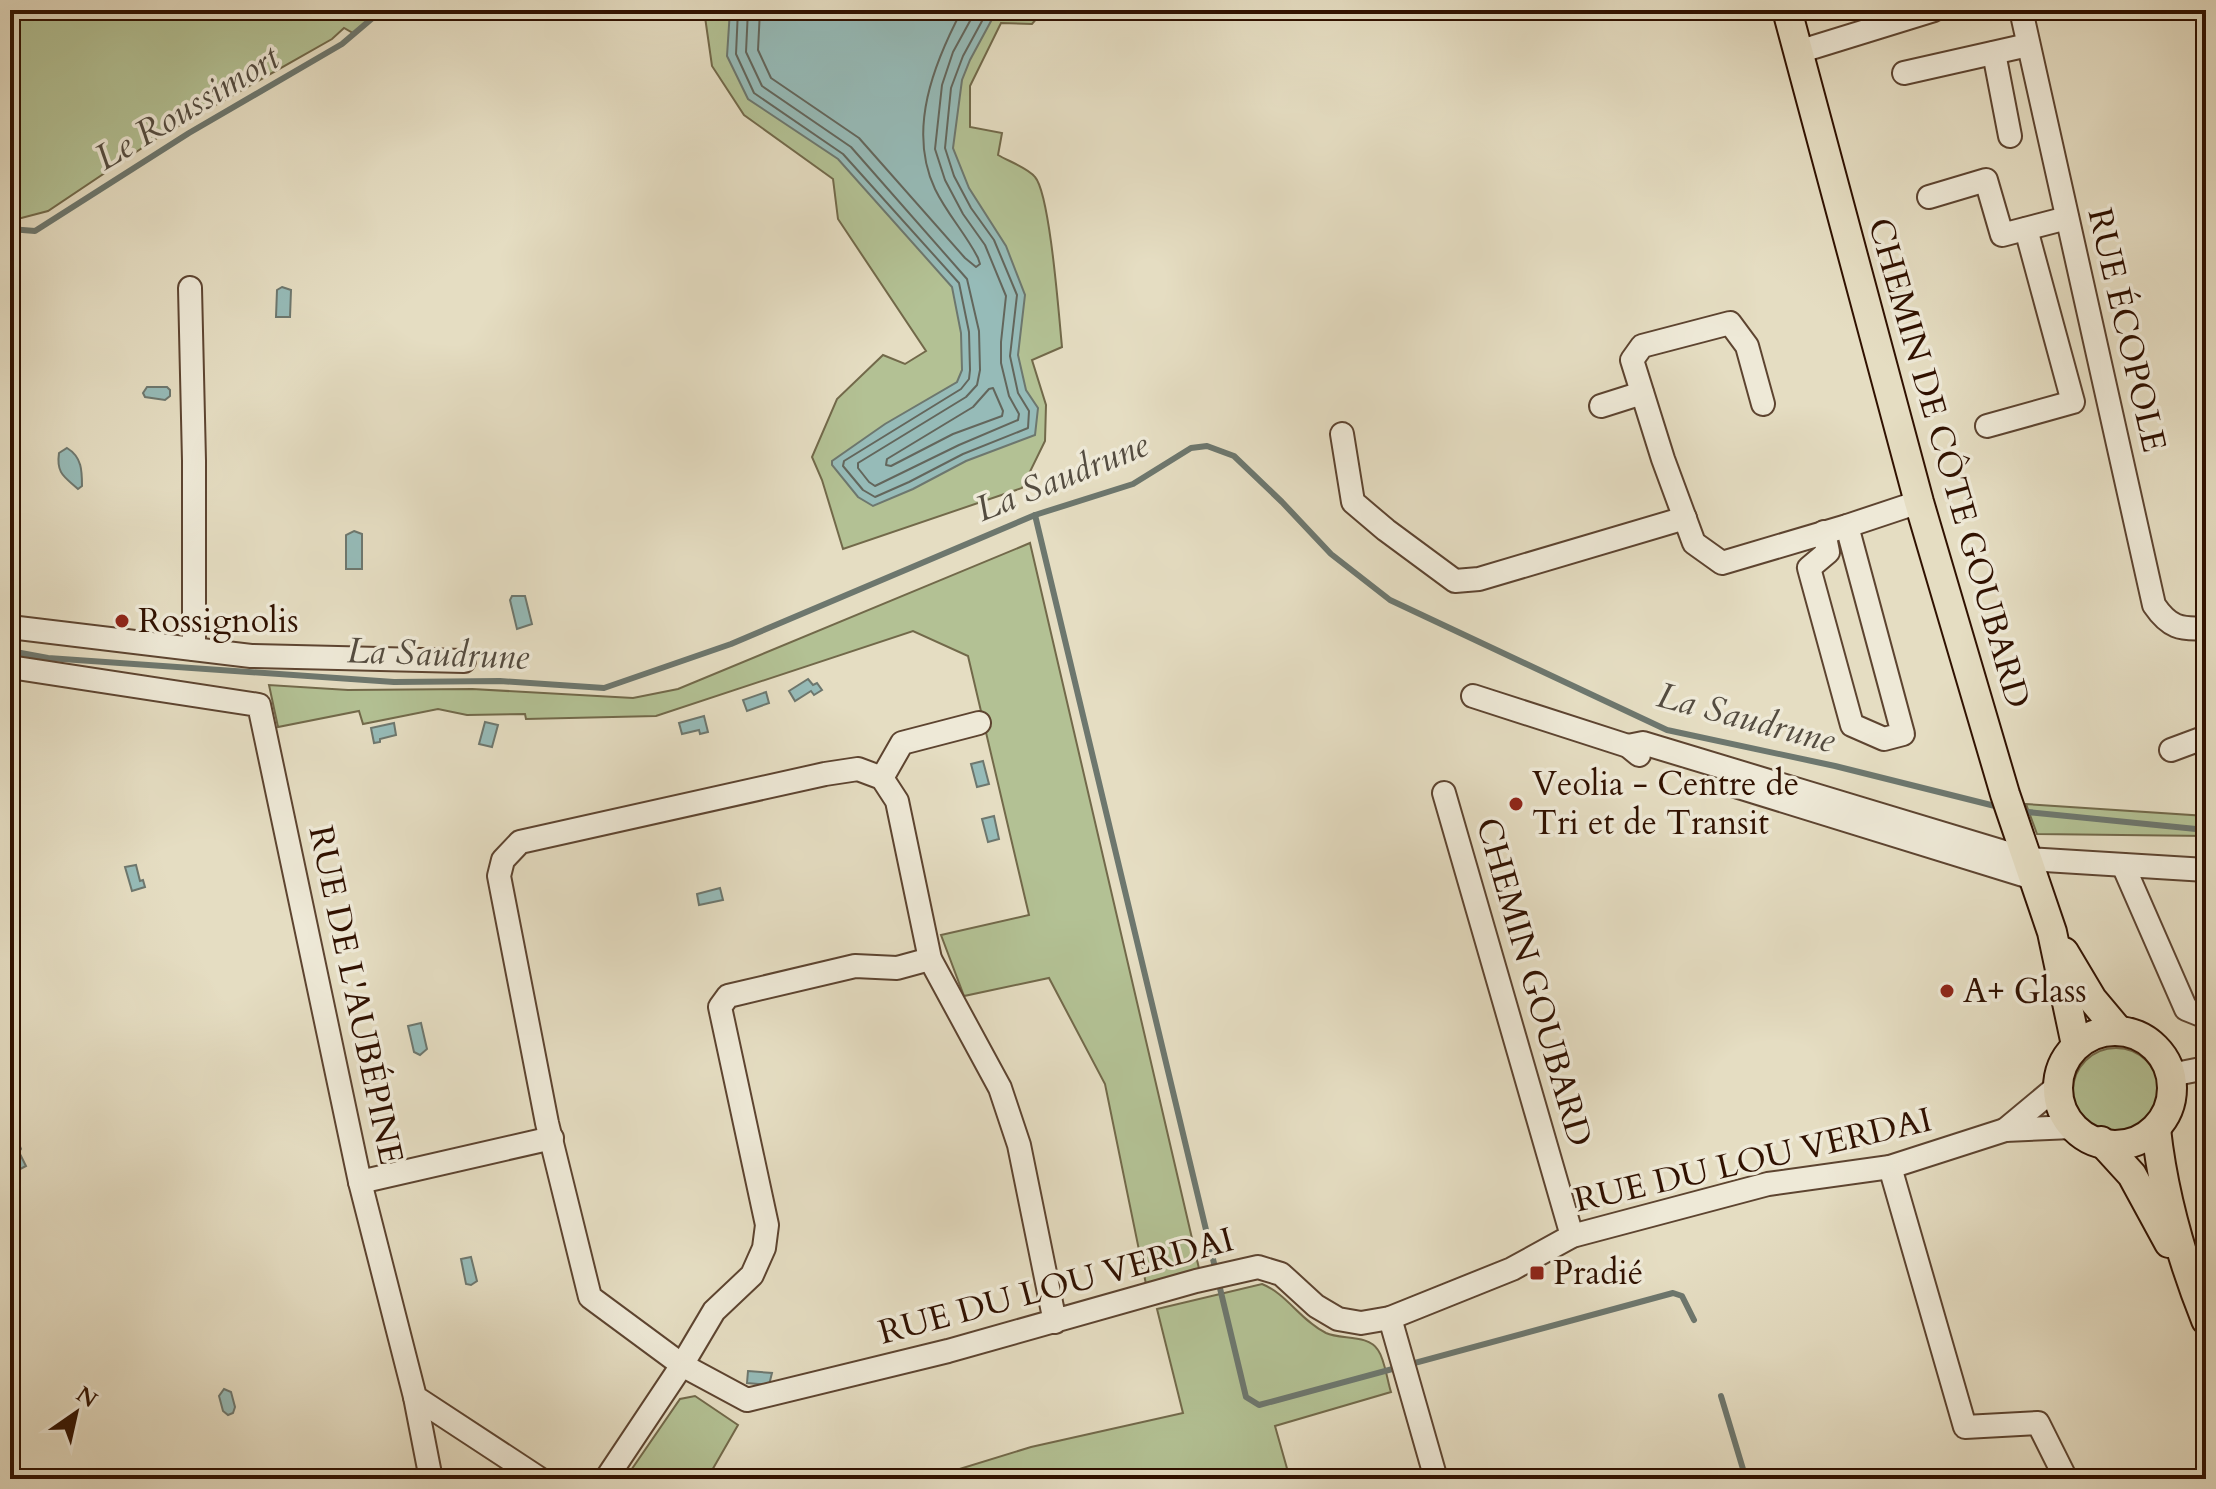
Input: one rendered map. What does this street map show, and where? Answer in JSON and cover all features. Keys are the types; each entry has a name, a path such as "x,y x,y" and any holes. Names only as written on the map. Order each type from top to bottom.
{"main road":[{"name":"CHEMIN DE CÔTE GOUBARD","path":"1787,10 1919,502 2005,794 2052,932 2076,1045"},
{"name":"CHEMIN DE CÔTE GOUBARD","path":"2052,932 2092,999 2118,1030"},
{"path":"2118,1030 2147,1039 2160,1051 2171,1075 2170,1102 2156,1129 2138,1142 2117,1146 2086,1136 2072,1127 2060,1109 2059,1085 2063,1064 2076,1045 2096,1033 2118,1030"},
{"path":"2156,1129 2162,1173 2202,1308"},
{"path":"2101,1141 2141,1188 2202,1308"}],"street":[{"path":"1798,52 1934,10"},
{"name":"RUE ÉCOPOLE","path":"2021,10 2154,605 2165,620 2185,629 2206,628"},
{"path":"1904,73 2028,45"},
{"path":"1994,53 2010,136"},
{"path":"1929,197 1986,180 2002,235 2067,218"},
{"path":"1987,426 2073,402 2026,229"},
{"path":"190,288 194,649"},
{"path":"1763,404 1747,346 1730,323 1642,346 1632,360 1663,459 1694,543 1722,563 1850,536 1919,502"},
{"path":"2070,392 2104,382"},
{"path":"1601,406 1642,393"},
{"path":"1342,434 1353,502 1455,581 1479,579 1632,528 1685,518"},
{"path":"1826,542 1809,568 1852,725 1884,739 1903,734 1850,536"},
{"path":"10,627 251,656 464,661"},
{"name":"RUE DE L'AUBÉPINE","path":"10,667 259,705 360,1182 415,1397 431,1479"},
{"path":"1473,696 1628,746 1643,743 2030,868 2123,865 2206,870"},
{"path":"979,723 902,743 882,778 897,801 930,959 1000,1088 1019,1145 1055,1322"},
{"path":"2171,750 2206,737"},
{"name":"RUE DU LOU VERDAI","path":"882,778 858,769 825,774 520,842 503,860 499,876 550,1130 590,1297 682,1365 747,1400 948,1351 1196,1281 1258,1267 1281,1274 1316,1306 1338,1319 1361,1323 1390,1318 1512,1269 1572,1236 1768,1184 1890,1167 2005,1130 2072,1127"},
{"name":"CHEMIN GOUBARD","path":"1444,793 1572,1236"},
{"path":"2123,865 2186,1009 2206,1017"},
{"path":"606,1479 714,1311 752,1275 764,1248 767,1225 720,1007 728,996 855,966 897,968 930,959"},
{"path":"2171,1075 2206,1068"},
{"path":"2005,1130 2059,1085"},
{"path":"360,1182 550,1130"},
{"path":"1890,1167 1965,1427 2038,1423 2066,1479"},
{"path":"1390,1318 1436,1479"},
{"path":"415,1397 540,1479"}],"green space":[{"path":"10,10 382,10 353,33 344,28 332,39 154,140 48,211 10,221"},
{"path":"704,10 1044,10 1032,24 1001,23 970,86 970,127 1002,133 998,155 1035,177 1045,207 1053,257 1062,347 1032,360 1046,405 1045,441 1022,488 843,549 812,457 837,399 883,355 905,364 926,351 838,219 833,179 744,115 712,66"},
{"path":"1030,543 1201,1277 1147,1289 1105,1084 1049,978 964,996 941,935 1029,915 968,656 913,631 656,716 526,719 525,714 467,715 438,709 363,724 359,711 278,727 269,685 348,690 472,689 633,698 678,689"},
{"path":"2026,804 2206,816 2206,836 2037,834"},
{"path":"2108,1048 2124,1048 2147,1060 2156,1074 2159,1091 2156,1108 2147,1122 2124,1134 2108,1134 2092,1127 2080,1115 2073,1099 2073,1083 2080,1067 2092,1055"},
{"path":"1262,1284 1326,1333 1361,1339 1374,1345 1382,1359 1391,1392 1275,1426 1290,1479 927,1479 1031,1447 1183,1413 1157,1309"},
{"path":"695,1396 738,1425 707,1479 625,1479 680,1399"}],"water":[{"path":"730,10 997,10 962,80 953,148 969,188 1006,246 1025,295 1018,355 1026,390 1038,408 1035,435 966,461 873,506 858,497 832,465 832,461 885,424 957,382 962,370 961,333 952,287 838,159 748,99 727,56"},
{"path":"282,287 291,290 290,317 276,317 277,290"},
{"path":"147,387 167,387 170,396 165,400 145,397 143,393"},
{"path":"67,448 80,465 82,486 78,489 62,474 59,466 59,453"},
{"path":"354,531 362,534 362,569 346,569 346,535"},
{"path":"512,596 525,596 532,624 517,629 510,600"},
{"path":"808,679 813,685 817,683 822,690 814,695 811,691 795,701 789,691"},
{"path":"766,692 769,703 747,711 743,700"},
{"path":"704,716 708,732 700,734 699,730 682,734 679,723"},
{"path":"485,722 498,725 492,747 479,744"},
{"path":"394,723 396,735 374,743 371,728"},
{"path":"983,761 989,784 977,787 971,764"},
{"path":"994,816 999,839 988,842 982,819"},
{"path":"136,865 145,887 132,891 125,867"},
{"path":"720,888 723,900 699,905 697,894"},
{"path":"421,1023 427,1049 420,1055 414,1052 408,1026"},
{"path":"13,1140 16,1145 19,1144 19,1152 26,1166 13,1173 10,1167 10,1142"},
{"path":"471,1257 477,1281 471,1285 466,1284 461,1259"},
{"path":"748,1371 772,1373 769,1385 747,1383"},
{"path":"224,1389 231,1392 235,1407 233,1413 228,1415 223,1411 219,1396"}],"waterway":[{"name":"Le Roussimort","path":"10,229 35,231 189,133 342,44 382,10"},
{"name":"La Saudrune","path":"10,651 48,658 394,682 500,681 604,688 731,644 1035,515 1133,484 1191,448 1207,446 1234,456 1331,554 1390,600 1667,730 1835,766 1999,807"},
{"path":"1035,515 1246,1397 1259,1405 1673,1293 1682,1296 1694,1320"},
{"name":"La Saudrune","path":"2018,811 2206,830"},
{"path":"1721,1396 1746,1479"}],"place":[{"name":"Rossignolis","path":"122,621"},
{"name":"Veolia - Centre de Tri et de Transit","path":"1516,804"},
{"name":"A+ Glass","path":"1947,991"},
{"name":"Pradié","path":"1537,1273"}]}
